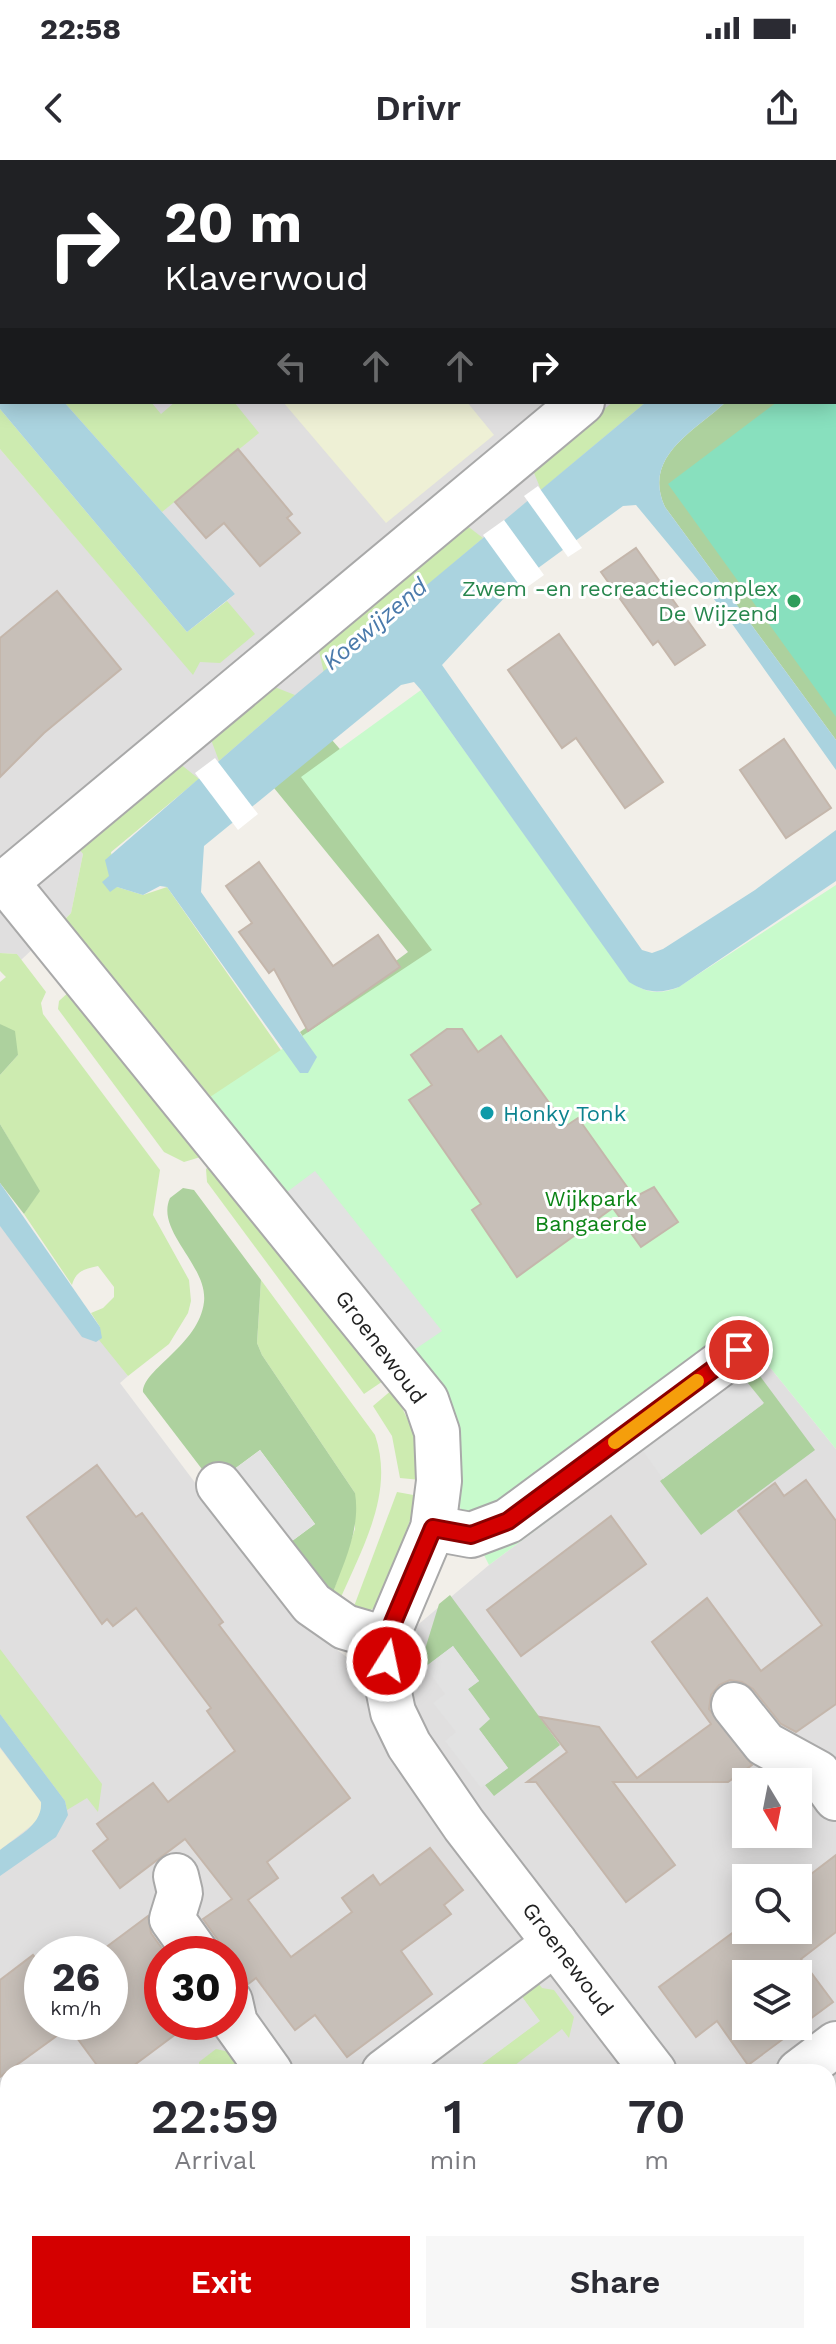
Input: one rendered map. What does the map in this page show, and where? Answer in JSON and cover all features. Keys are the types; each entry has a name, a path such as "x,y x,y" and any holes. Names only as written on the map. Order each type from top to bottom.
{"street":[{"path":"3,884 580,404"},
{"name":"Groenewoud","path":"3,884 426,1400 437,1432 439,1481 433,1528 386,1639 387,1683 393,1712 409,1745 464,1825 648,2064"},
{"path":"433,1528 471,1535 508,1521 739,1350"},
{"path":"219,1485 312,1604 345,1627 386,1639"},
{"path":"734,1705 765,1744 818,1773 836,1798"},
{"path":"176,1876 180,1893 172,1919 184,1936"},
{"path":"395,2064 555,1943"},
{"path":"247,2040 264,2064"},
{"path":"810,2064 836,2044"}],"shaded area":[{"path":"66,404 644,404 111,852 78,847 83,854 71,913 21,960 17,954 0,953 0,449 193,674 215,611 235,594"},
{"path":"315,1171 442,1331 414,1350 287,1192"},
{"path":"0,1209 128,1376 120,1383 300,1622 364,1670 489,1565 764,1360 836,1449 836,2064 0,2064"},
{"path":"743,1377 764,1403 663,1479 643,1451"},
{"path":"260,1450 315,1524 288,1544 233,1470"},
{"path":"453,1646 479,1681 468,1689 490,1719 479,1729 508,1768 481,1788 445,1741 456,1732 433,1703 445,1694 425,1667"},
{"path":"519,1993 540,2021 482,2064 421,2064"}],"green space":[{"path":"66,404 153,404 161,414 173,404 236,404 259,433 162,512"},
{"path":"285,404 469,404 494,435 386,523"},
{"path":"611,404 644,404 541,490 532,468"},
{"name":"Zwem -en recreactiecomplex De Wijzend","path":"724,404 798,404 836,669 836,740 665,507 660,474 665,460 686,435"},
{"name":"Zwem -en recreactiecomplex De Wijzend","path":"774,404 836,404 836,717 668,484"},
{"path":"0,409 187,632 227,601 255,634 220,663 200,662 193,675 0,449"},
{"path":"466,525 483,538 324,673 318,647"},
{"path":"272,686 295,695 219,761 210,737"},
{"name":"Wijkpark Bangaerde","path":"421,690 629,981 641,988 663,992 677,988 836,885 836,1449 764,1360 489,1565 459,1505 460,1443 440,1385 210,1097 432,950 301,777"},
{"path":"332,740 377,792 497,964 316,1058 300,1032 408,952 274,788"},
{"path":"179,763 199,779 111,852 117,887 143,895 167,887 294,1069 238,1130 65,919 71,913 83,854 77,847"},
{"path":"0,953 17,954 46,992 41,1003 43,1014 160,1170 153,1215 189,1280 191,1301 188,1313 169,1344 128,1376 99,1340 100,1327 91,1313 103,1308 114,1297 114,1287 98,1266 81,1271 72,1285 24,1214 39,1191 0,1124 0,1075 18,1055 0,1024 0,982 6,977 0,971"},
{"path":"71,990 207,1155 184,1162 164,1152 58,1009 59,1001"},
{"path":"0,1024 15,1031 18,1055 0,1075"},
{"path":"0,1124 40,1191 24,1214 0,1183"},
{"path":"214,1162 386,1379 364,1394 207,1182 206,1169"},
{"path":"183,1188 194,1190 261,1280 257,1343 262,1355 355,1493 353,1534 331,1598 288,1544 315,1524 260,1450 233,1470 227,1463 208,1477 143,1392 152,1374 192,1331 204,1302 198,1275 175,1236 167,1210 170,1198"},
{"path":"261,1280 375,1435 381,1478 378,1499 366,1541 339,1602 331,1598 355,1529 355,1493 262,1355 257,1343"},
{"path":"754,1368 815,1450 701,1535 660,1481 763,1404 743,1377"},
{"path":"393,1389 417,1439 421,1480 400,1478 392,1436 373,1406"},
{"path":"397,1492 419,1496 379,1605 367,1612 353,1609"},
{"path":"450,1595 560,1745 494,1796 485,1785 508,1768 478,1728 468,1689 479,1681 453,1646 428,1665 422,1659 439,1604"},
{"path":"0,1649 102,1784 98,1812 87,1798 67,1810 65,1801 0,1714"},
{"path":"0,1748 41,1802 42,1809 36,1822 0,1850"},
{"path":"536,1980 542,1988 554,1990 574,2017 569,2038 562,2029 516,2064 482,2064 539,2021 523,1998 523,1989"},
{"path":"216,2049 234,2053 242,2064 199,2064"}],"water":[{"path":"0,404 66,404 235,594 187,632 0,409"},
{"path":"644,404 724,404 686,435 665,460 660,474 660,489 665,507 836,740 836,770 718,604 636,505 623,506 519,582 442,665 642,950 652,953 663,949 755,890 836,830 836,881 679,987 653,991 635,986 629,982 421,690 414,682 401,685 204,846 201,892 317,1057 308,1073 300,1073 167,887 160,886 143,895 117,887 110,892 102,882 109,876 105,860 295,695"},
{"path":"0,1183 100,1327 102,1338 96,1342 82,1337 0,1226"},
{"path":"0,1714 65,1801 68,1815 56,1837 0,1876 0,1850 33,1824 41,1802 0,1747"}],"pier":[{"path":"538,486 582,548 568,557 524,496"},
{"path":"504,520 544,575 523,590 483,535"},
{"path":"215,758 258,814 238,830 195,773"}],"building":[{"path":"238,449 292,514 287,518 300,533 260,566 224,523 206,538 175,502"},
{"path":"636,548 705,645 675,665 658,641 653,645 601,572"},
{"path":"57,591 121,669 44,733 0,777 0,638"},
{"path":"559,634 663,782 625,808 576,738 562,748 508,670"},
{"path":"784,739 831,808 786,838 740,770"},
{"path":"259,862 333,966 378,935 400,967 308,1031 274,969 269,973 239,932 252,923 226,886"},
{"path":"447,1029 462,1029 478,1052 501,1036 566,1126 578,1118 632,1194 517,1277 472,1210 481,1204 409,1100 432,1085 411,1055"},
{"path":"654,1187 678,1222 641,1247 613,1208"},
{"path":"97,1465 136,1517 142,1513 223,1622 219,1625 350,1798 267,1862 278,1878 248,1900 291,1957 352,1912 342,1898 373,1875 380,1885 430,1848 463,1890 444,1905 451,1914 401,1951 432,1994 347,2057 315,2015 295,2030 256,1978 248,1984 248,1936 215,1936 203,1919 232,1899 185,1839 120,1888 93,1851 108,1839 97,1824 153,1783 168,1802 235,1751 207,1711 211,1708 136,1608 113,1626 107,1619 102,1624 27,1517"},
{"path":"806,1480 836,1521 836,1704 796,1732 781,1724 753,1689 742,1682 730,1680 719,1685 711,1695 709,1709 752,1765 732,1768 732,1779 728,1782 613,1782 675,1865 626,1902 536,1782 527,1782 567,1752 540,1717 599,1727 637,1778 711,1724 652,1642 707,1598 761,1671 822,1625 738,1511 775,1483 784,1496"},
{"path":"611,1516 646,1564 521,1656 487,1610"},
{"path":"836,1855 836,1932 802,1960 732,1960 732,2040 782,2040 747,2064 717,2021 696,2037 659,1987 732,1933 732,1944 812,1944 812,1873"},
{"path":"148,1916 153,1936 144,1936 144,2040 168,2040 136,2064 96,2064 79,2040 128,2040 128,1936 121,1936"},
{"path":"24,1962 24,2040 51,2040 18,2064 0,2064 0,1980"},
{"path":"812,1974 833,2002 812,2018"}],"slow traffic":[{"path":"615,1442 697,1381"}],"place":[{"name":"Zwem -en recreactiecomplex De Wijzend","path":"794,601"},
{"name":"Honky Tonk","path":"487,1113"}],"route":[{"path":"387,1661 386,1639 433,1528 471,1535 489,1531 508,1521 739,1350"}],"water label":[{"name":"Koewijzend","path":"375,624"}]}
